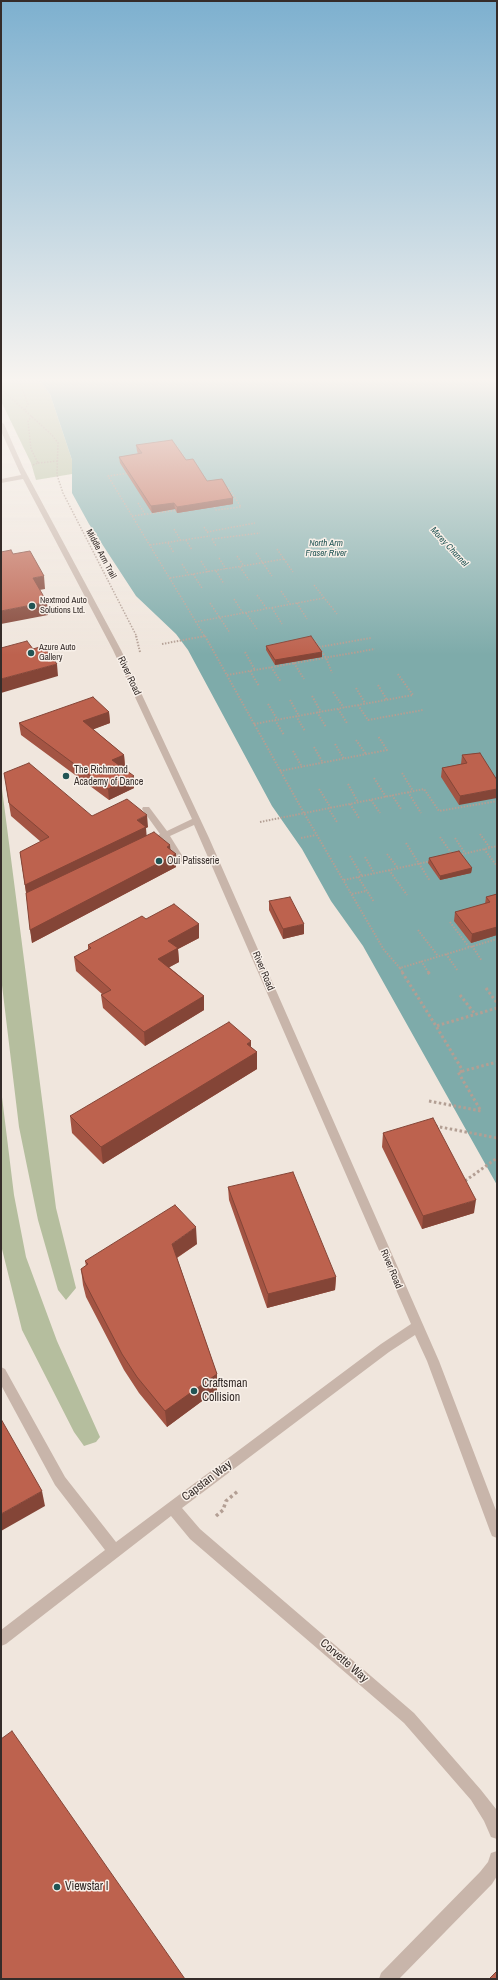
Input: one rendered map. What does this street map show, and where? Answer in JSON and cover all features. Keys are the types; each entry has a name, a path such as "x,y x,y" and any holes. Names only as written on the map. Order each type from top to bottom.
{"street":[{"name":"River Road","path":"23,470 118,651 197,820 433,1361 497,1530"},
{"path":"1,481 26,476"},
{"path":"146,809 165,835 180,860"},
{"path":"138,848 197,820"},
{"name":"Capstan Way","path":"1,1638 172,1507 385,1348 417,1327"},
{"path":"1,1373 60,1481 115,1552"},
{"name":"Corvette Way","path":"172,1507 195,1534 409,1718 476,1795 490,1815 497,1831"},
{"path":"387,1979 486,1878 494,1867 497,1858"}],"path":[{"name":"Middle Arm Trail","path":"57,470 57,475 63,493 83,536 136,634 140,652"},
{"path":"138,472 108,476 195,622 205,636 316,835 384,950 400,968 463,1071"},
{"path":"210,500 216,510 241,507 228,487"},
{"path":"138,503 145,514"},
{"path":"132,516 183,509"},
{"path":"207,532 255,523"},
{"path":"204,526 216,546"},
{"path":"174,529 181,541"},
{"path":"212,539 260,532"},
{"path":"150,545 210,536"},
{"path":"186,540 192,550"},
{"path":"168,542 174,552"},
{"path":"277,549 293,572"},
{"path":"256,553 272,576"},
{"path":"237,556 244,566"},
{"path":"219,558 226,569"},
{"path":"170,578 284,560"},
{"path":"201,561 208,572"},
{"path":"182,564 188,575"},
{"path":"240,567 249,580"},
{"path":"216,571 224,584"},
{"path":"193,574 202,588"},
{"path":"314,585 337,614"},
{"path":"281,591 290,604"},
{"path":"258,595 267,609"},
{"path":"195,622 324,598"},
{"path":"234,599 257,629"},
{"path":"210,603 230,633"},
{"path":"296,603 307,619"},
{"path":"272,608 282,624"},
{"path":"162,644 205,636"},
{"path":"319,647 372,638"},
{"path":"315,641 326,658 332,673"},
{"path":"227,675 376,649"},
{"path":"245,652 256,670"},
{"path":"294,663 304,678"},
{"path":"271,667 281,682"},
{"path":"250,671 259,686"},
{"path":"254,724 413,695 396,673"},
{"path":"378,686 388,700"},
{"path":"356,688 365,703"},
{"path":"333,692 344,708"},
{"path":"312,696 322,712"},
{"path":"290,700 305,731"},
{"path":"268,704 284,735"},
{"path":"358,705 368,720 422,710"},
{"path":"338,709 347,723"},
{"path":"317,712 326,727"},
{"path":"280,771 387,750 378,736"},
{"path":"356,740 366,754"},
{"path":"335,744 344,759"},
{"path":"314,747 323,763"},
{"path":"293,751 302,767"},
{"path":"402,773 413,791"},
{"path":"374,778 386,797"},
{"path":"348,784 358,802"},
{"path":"319,788 337,822"},
{"path":"260,822 424,789 440,811 497,801"},
{"path":"408,792 422,813"},
{"path":"392,795 402,809"},
{"path":"371,800 380,813"},
{"path":"350,804 359,818"},
{"path":"480,834 490,848"},
{"path":"301,838 316,835"},
{"path":"440,837 454,856"},
{"path":"455,838 466,853"},
{"path":"406,843 430,881"},
{"path":"447,857 497,846"},
{"path":"484,849 497,866"},
{"path":"388,854 398,868"},
{"path":"460,855 465,860"},
{"path":"350,856 362,876"},
{"path":"365,857 374,873"},
{"path":"344,880 433,860"},
{"path":"390,870 407,895"},
{"path":"358,877 374,902"},
{"path":"352,894 366,891"},
{"path":"450,922 471,946 482,962"},
{"path":"418,930 438,956"},
{"path":"400,968 497,939"},
{"path":"446,954 458,971"},
{"path":"421,961 431,976"},
{"path":"486,988 497,1003"},
{"path":"460,994 475,1014"},
{"path":"436,1026 497,1008"},
{"path":"429,1101 481,1112 458,1072 497,1062"},
{"path":"432,1126 497,1138"},
{"path":"460,1185 497,1158"},
{"path":"216,1516 223,1510 226,1501 238,1491"}],"green space":[{"path":"33,470 72,470 72,474 36,480"},
{"path":"1,781 56,1208 76,1288 66,1300 58,1290 38,1220 19,1127 1,977"},
{"path":"1,1089 14,1195 26,1257 57,1341 100,1437 96,1442 84,1446 74,1432 22,1330 1,1245"}],"water":[{"name":"North Arm Fraser River","path":"72,470 497,470 497,1185 363,946 331,901 302,849 272,806 188,650 176,634 136,596 89,524 72,493"}],"building":[{"path":"128,470 200,470 207,481 222,479 233,498 177,507 174,503 151,506"},
{"path":"11,550 13,554 30,551 44,576 33,578 47,602 1,611 1,552"},
{"path":"311,636 322,652 275,660 266,646"},
{"path":"27,641 33,649 43,646 57,664 1,679 1,648"},
{"path":"93,697 109,712 83,721 124,755 112,760 134,776 108,789 19,723"},
{"path":"480,753 497,780 497,789 460,796 442,768 467,763 462,755"},
{"path":"29,763 92,816 127,799 147,815 137,820 146,827 25,885 20,852 49,837 9,803 4,773"},
{"path":"154,832 170,845 167,847 176,854 30,930 26,893"},
{"path":"459,851 472,868 440,876 429,858"},
{"path":"497,894 497,927 472,934 455,912 490,902 486,897"},
{"path":"290,897 304,924 283,929 269,901"},
{"path":"174,904 199,924 168,941 178,948 158,959 204,996 144,1032 101,995 111,990 74,957 91,948 88,945 142,916 146,919"},
{"path":"229,1022 251,1041 247,1044 257,1052 101,1147 70,1116"},
{"path":"433,1118 476,1200 423,1216 383,1133"},
{"path":"293,1172 336,1277 268,1294 228,1187"},
{"path":"175,1205 196,1227 172,1244 217,1374 165,1411 137,1377 122,1354 84,1281 81,1269 88,1264 85,1261"},
{"path":"1,1419 42,1491 1,1514"},
{"name":"Viewstar I","path":"12,1731 185,1979 1,1979 1,1739"},
{"path":"497,1971 497,1979 489,1979"}],"place":[{"name":"Nextmod Auto Solutions Ltd.","path":"32,606"},
{"name":"Azure Auto Gallery","path":"31,653"},
{"name":"The Richmond Academy of Dance","path":"66,776"},
{"name":"Oui Patisserie","path":"159,861"},
{"name":"Craftsman Collision","path":"194,1391"},
{"name":"Viewstar I","path":"57,1887"}],"water label":[{"name":"Morey Channel","path":"449,547"}]}
